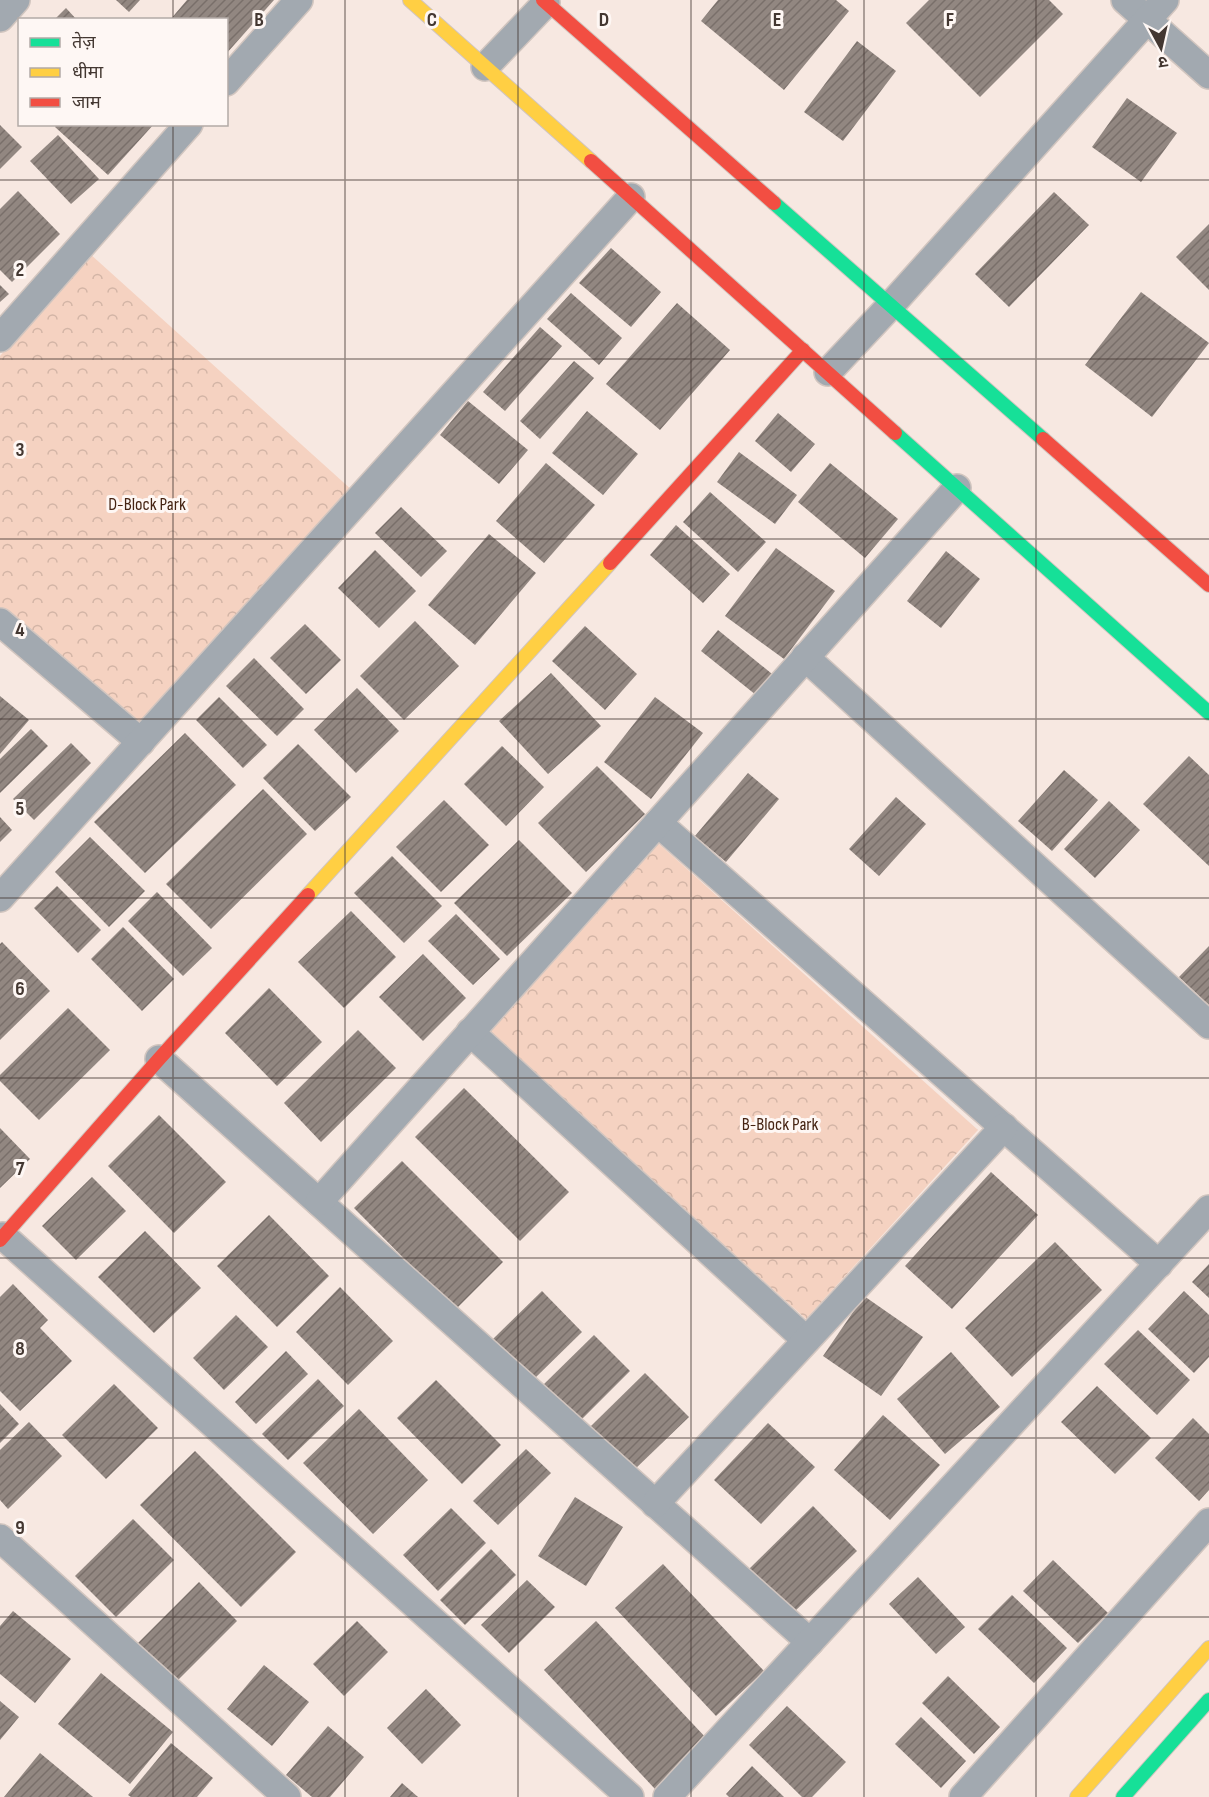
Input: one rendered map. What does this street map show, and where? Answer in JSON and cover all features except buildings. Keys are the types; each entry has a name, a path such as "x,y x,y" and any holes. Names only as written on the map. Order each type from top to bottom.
{"street":[{"path":"0,18 16,0"},
{"path":"228,80 299,0"},
{"path":"410,0 1209,713"},
{"path":"1125,0 1156,10 1209,75"},
{"path":"485,67 545,1 1209,585"},
{"path":"828,372 1156,10"},
{"path":"0,338 187,126"},
{"path":"0,898 631,197"},
{"path":"630,1797 1,1237 159,1059 803,350"},
{"path":"319,1202 957,488"},
{"path":"0,622 141,742"},
{"path":"806,657 1209,1025"},
{"path":"658,823 1159,1264"},
{"path":"470,1032 806,1340"},
{"path":"159,1059 810,1642"},
{"path":"655,1504 1004,1127"},
{"path":"667,1797 1209,1209"},
{"path":"963,1797 1209,1522"},
{"path":"2,1544 287,1797"},
{"path":"1077,1797 1209,1648"},
{"path":"1123,1797 1209,1700"}],"green space":[{"name":"D-Block Park","path":"89,253 353,491 140,733 0,611 0,356"},
{"name":"B-Block Park","path":"658,843 978,1130 806,1319 488,1034"}],"traffic: fast":[{"path":"774,203 1043,439"},
{"path":"895,433 1209,713"},
{"path":"1123,1797 1209,1700"}],"traffic: slow":[{"path":"410,0 591,161"},
{"path":"308,895 610,563"},
{"path":"1077,1797 1209,1648"}],"traffic: jam":[{"path":"543,0 774,203"},
{"path":"591,161 895,433"},
{"path":"610,563 803,350"},
{"path":"1043,439 1209,585"},
{"path":"0,1240 159,1059 308,895"}]}
